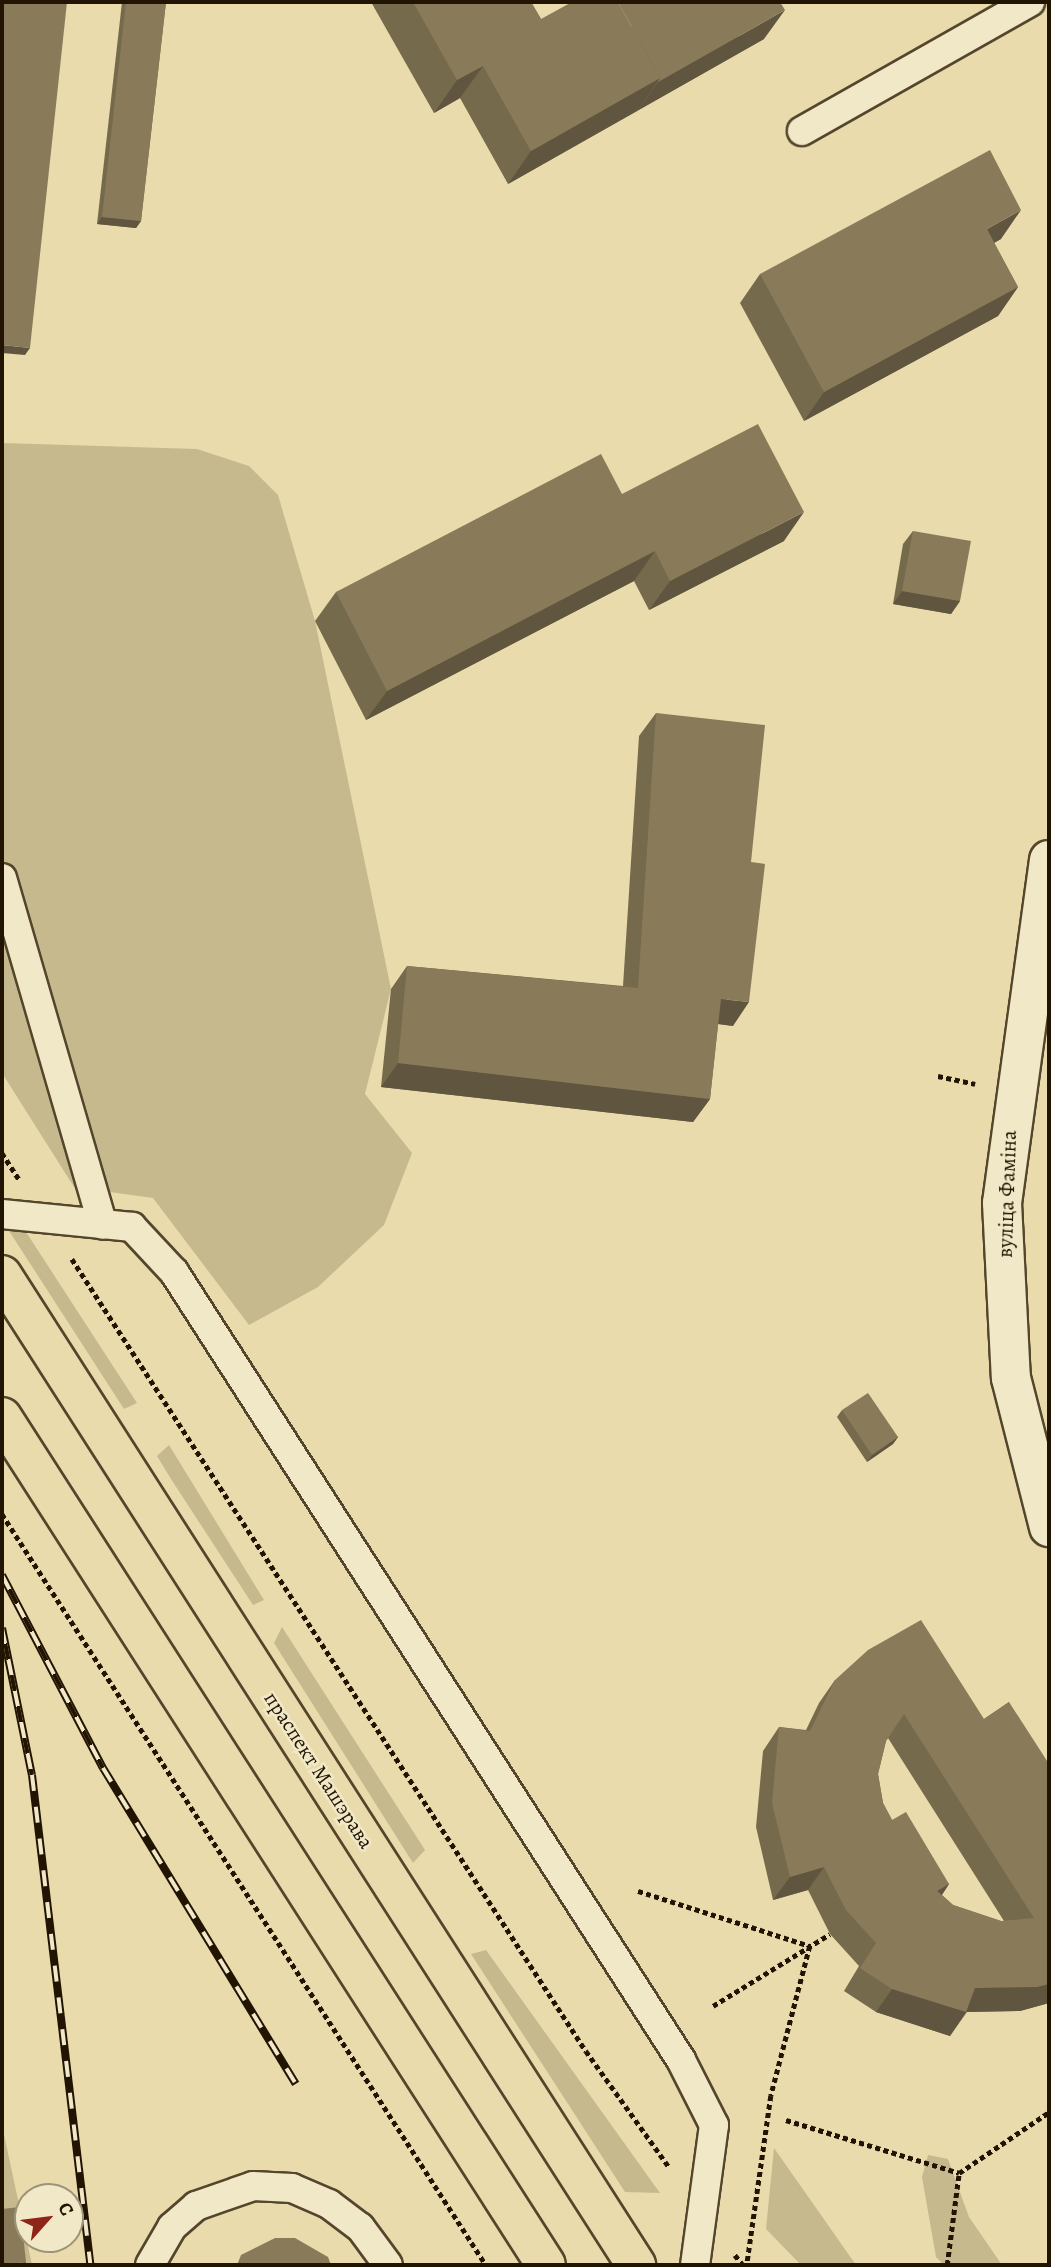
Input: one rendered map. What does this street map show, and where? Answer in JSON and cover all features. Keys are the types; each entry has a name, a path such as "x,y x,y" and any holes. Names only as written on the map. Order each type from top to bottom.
{"main road":[{"name":"праспект Машэрава","path":"2,1275 636,2265"},
{"path":"2,1417 546,2265"}],"street":[{"name":"вуліца Фаміна","path":"1049,860 1002,1203 1011,1378 1049,1527"}],"lane":[{"path":"802,131 1030,2"},
{"path":"2,878 103,1225"},
{"path":"2,1214 132,1227 174,1272 681,2060 714,2125 706,2219 695,2265"},
{"path":"150,2265 172,2227 196,2206 253,2186 292,2188 329,2204 360,2227 388,2265"}],"path":[{"path":"938,1076 976,1084"},
{"path":"2,1153 586,2051 706,2219 745,2265"},
{"path":"2,1514 486,2265"},
{"path":"638,1891 810,1946"},
{"path":"713,2006 830,1934"},
{"path":"745,2265 771,2096 810,1946"},
{"path":"947,2265 960,2173 1049,2112"},
{"path":"786,2120 960,2173"}],"shaded area":[{"path":"2,443 197,449 249,466 278,495 315,621 391,989 365,1094 412,1153 384,1225 318,1287 249,1325 153,1198 74,1187 2,1073"},
{"path":"2,1195 137,1403 124,1409 2,1220"},
{"path":"169,1445 264,1600 253,1605 171,1479 157,1456"},
{"path":"282,1627 425,1850 413,1863 274,1643"},
{"path":"486,1950 660,2193 625,2192 471,1954"},
{"path":"2,2125 14,2183 14,2253 29,2253 32,2265 2,2265"},
{"path":"774,2148 856,2265 801,2265 766,2229"},
{"path":"928,2155 948,2159 969,2217 1002,2265 944,2265 936,2257 922,2177"}],"building":[{"path":"2,2 67,2 30,348 2,345"},
{"path":"126,2 166,2 141,221 102,217"},
{"path":"413,2 531,2 541,19 572,2 618,2 660,78 531,151 483,66 457,80"},
{"path":"618,2 780,2 785,10 658,82 660,78"},
{"path":"990,150 1021,210 987,229 1018,287 824,392 760,274"},
{"path":"758,424 804,512 670,581 655,551 387,691 336,592 601,454 622,494"},
{"path":"913,531 971,541 960,601 902,591"},
{"path":"656,713 765,725 751,862 765,864 749,1002 721,999 710,1099 398,1063 407,966 638,988"},
{"path":"868,1393 898,1437 872,1455 842,1410"},
{"path":"921,1620 984,1719 1009,1702 1049,1764 1049,1984 1037,1987 975,1988 966,2012 892,1989 860,1968 876,1943 846,1910 824,1867 790,1877 772,1803 779,1727 810,1731 835,1680 868,1650","holes":["904,1714 1034,1918 1001,1921 953,1905 937,1891 949,1884 906,1812 892,1820 883,1803 878,1774 886,1741"]},
{"path":"14,2208 14,2253 25,2253 26,2262 2,2265 2,2209"},
{"path":"275,2238 295,2238 328,2257 331,2265 237,2265 241,2255"}],"railway":[{"path":"2,1575 103,1768 296,2084"},
{"path":"2,1628 32,1775 90,2265"}]}
